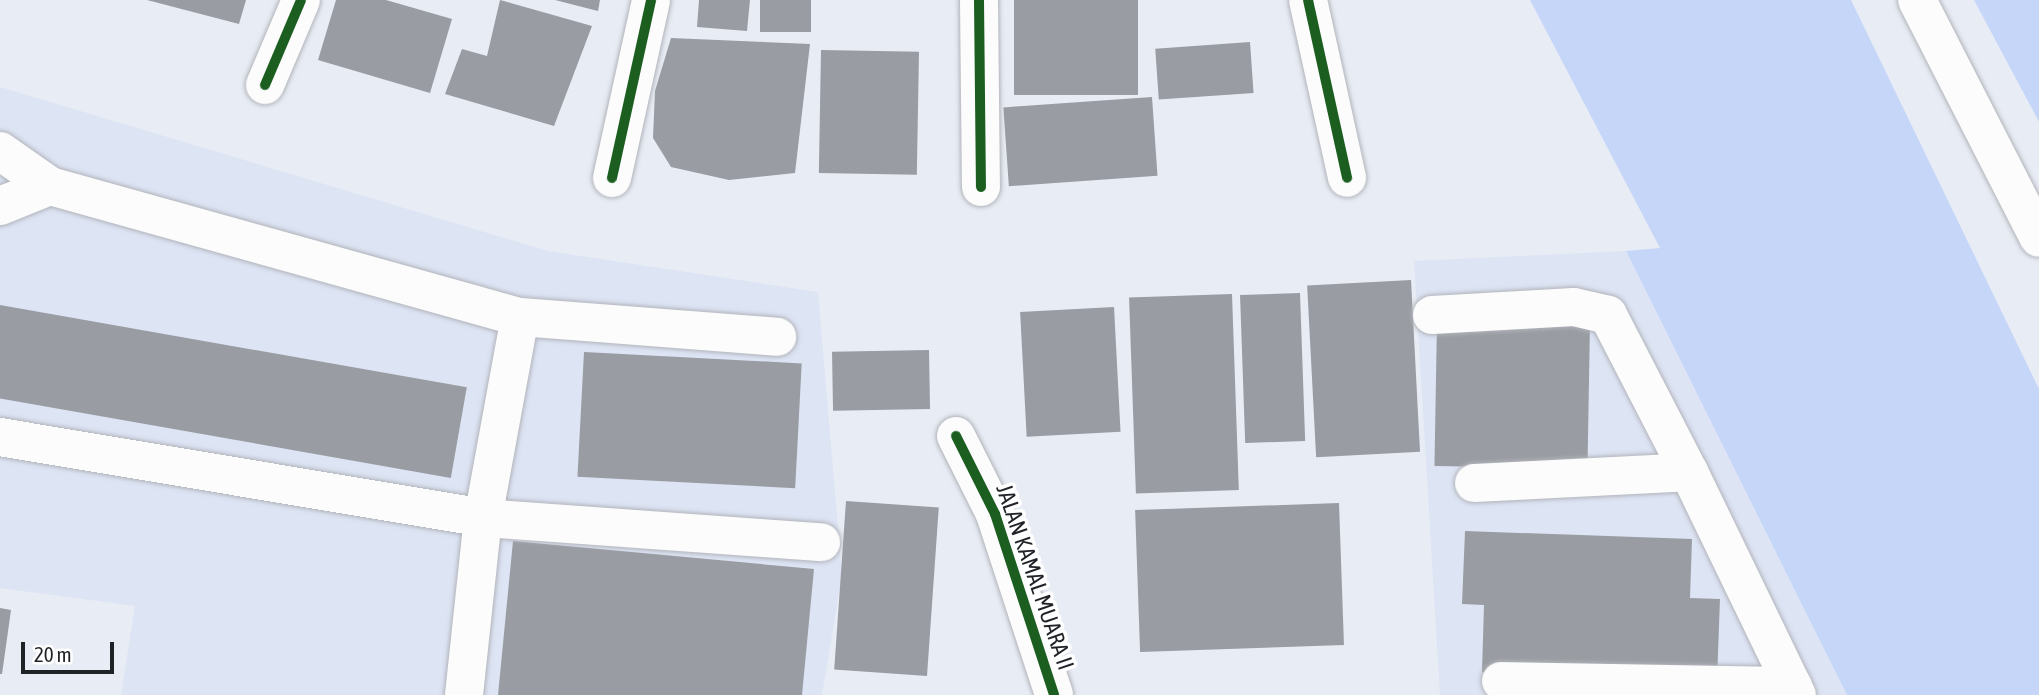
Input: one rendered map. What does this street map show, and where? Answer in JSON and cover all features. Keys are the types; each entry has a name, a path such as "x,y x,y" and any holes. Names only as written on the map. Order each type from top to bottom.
{"street":[{"path":"265,85 301,0"},
{"path":"612,178 651,0"},
{"path":"979,0 981,187"},
{"path":"1308,0 1347,178"},
{"path":"1917,0 2039,238"},
{"path":"0,151 50,186 520,317 777,337"},
{"path":"0,206 50,186"},
{"path":"1432,315 1574,307 1608,315 1689,472 1795,690 1501,681"},
{"path":"464,695 482,518 520,317"},
{"name":"JALAN KAMAL MUARA II","path":"956,436 995,514 1054,695"},
{"path":"0,437 482,518 821,542"},
{"path":"1474,483 1689,472"}],"shaded area":[{"path":"0,87 548,251 818,292 842,575 822,695 121,695 135,606 0,588"},
{"path":"1626,251 1847,695 1440,695 1414,261"}],"water":[{"path":"1530,0 1851,0 2039,389 2039,695 1847,695 1626,251 1660,248"},
{"path":"1974,0 2039,0 2039,122"}],"building":[{"path":"147,0 246,0 239,24"},
{"path":"336,0 386,0 452,19 430,93 318,60"},
{"path":"500,0 592,26 554,126 445,94 462,49 487,56"},
{"path":"555,0 600,0 598,11"},
{"path":"699,0 750,0 747,31 697,27"},
{"path":"760,0 811,0 811,32 760,32"},
{"path":"1014,0 1138,0 1138,95 1014,95"},
{"path":"671,38 810,44 795,173 729,180 671,167 653,138 655,91"},
{"path":"1250,42 1254,93 1159,100 1155,49"},
{"path":"821,50 919,52 917,175 819,173"},
{"path":"1152,97 1158,176 1009,186 1003,107"},
{"path":"1411,280 1420,452 1316,457 1307,285"},
{"path":"1300,293 1305,441 1245,443 1240,295"},
{"path":"1232,294 1239,490 1136,493 1129,298"},
{"path":"0,305 467,387 451,478 0,398"},
{"path":"1114,307 1121,432 1027,437 1020,312"},
{"path":"1437,321 1590,324 1587,469 1434,466"},
{"path":"929,350 930,409 833,411 832,352"},
{"path":"584,352 802,363 795,488 577,477"},
{"path":"846,501 939,507 927,676 834,670"},
{"path":"1339,503 1344,645 1140,652 1135,510"},
{"path":"1465,531 1692,539 1690,598 1720,599 1717,680 1482,672 1484,605 1462,604"},
{"path":"513,541 814,569 802,695 498,695"},
{"path":"0,608 11,610 2,674 0,674"}],"cycle path":[{"path":"265,85 301,0"},
{"path":"612,178 651,0"},
{"path":"979,0 981,187"},
{"path":"1308,0 1347,178"},
{"path":"956,436 995,514 1054,695"}]}
